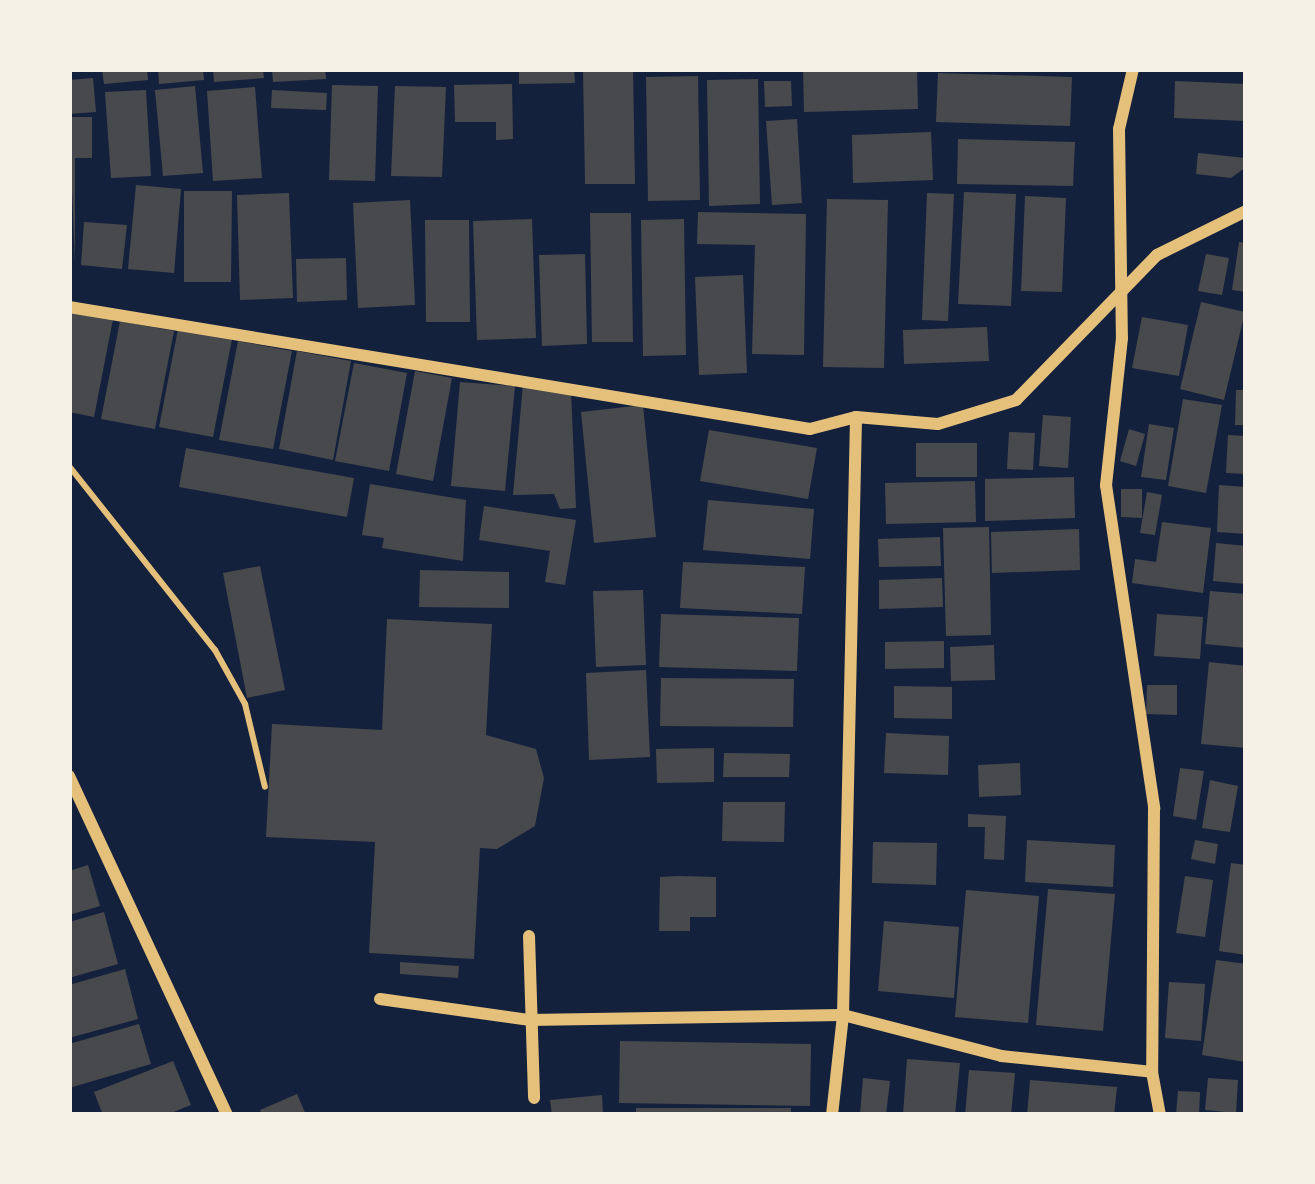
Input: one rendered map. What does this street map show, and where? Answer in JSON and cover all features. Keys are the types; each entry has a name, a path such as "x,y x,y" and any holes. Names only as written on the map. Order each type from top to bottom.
{"street":[{"path":"1133,69 1119,129 1121,295 1106,484 1154,808 1152,1072 1160,1115"},
{"path":"69,308 810,429 856,417 938,424 994,411 1036,382 1157,255 1246,211"},
{"path":"832,1115 843,1015 856,417"},
{"path":"69,776 227,1115"},
{"path":"529,936 535,1098"},
{"path":"380,999 529,1020 843,1015 1001,1056 1152,1072"}],"path":[{"path":"69,466 215,650 244,704 265,788"}],"building":[{"path":"102,69 147,69 148,80 104,84"},
{"path":"158,69 203,69 204,80 159,84"},
{"path":"213,69 263,69 264,78 214,82"},
{"path":"272,69 325,69 326,79 273,82"},
{"path":"519,69 574,69 575,83 519,84"},
{"path":"583,69 633,69 635,184 585,184"},
{"path":"803,69 917,69 918,109 804,112"},
{"path":"938,73 1072,77 1070,126 936,122"},
{"path":"698,76 700,200 648,201 646,77"},
{"path":"93,78 96,112 69,114 69,80"},
{"path":"758,79 760,204 709,206 707,80"},
{"path":"764,81 791,81 792,106 765,107"},
{"path":"1175,81 1246,84 1246,121 1174,118"},
{"path":"512,84 513,139 496,140 496,122 455,122 454,85"},
{"path":"332,85 378,86 375,181 329,180"},
{"path":"195,86 203,173 163,176 155,90"},
{"path":"395,86 446,87 442,177 391,176"},
{"path":"255,87 262,178 213,181 207,91"},
{"path":"146,90 151,176 111,178 105,92"},
{"path":"272,90 327,93 326,110 271,108"},
{"path":"69,117 92,117 92,158 75,158 75,263"},
{"path":"797,119 802,203 772,205 766,121"},
{"path":"931,132 933,180 853,183 852,135"},
{"path":"958,139 1075,142 1073,186 957,184"},
{"path":"1198,153 1246,158 1246,167 1231,178 1196,174"},
{"path":"136,185 181,189 174,273 128,269"},
{"path":"184,191 232,191 231,282 184,282"},
{"path":"964,192 1016,194 1011,306 958,304"},
{"path":"289,193 293,298 240,300 237,195"},
{"path":"927,193 954,194 948,321 922,320"},
{"path":"1025,196 1066,198 1062,292 1021,291"},
{"path":"827,199 888,200 884,368 823,367"},
{"path":"410,200 415,305 358,308 353,203"},
{"path":"698,212 806,214 804,355 752,354 755,245 697,244"},
{"path":"590,213 631,213 633,342 592,342"},
{"path":"532,219 536,338 477,340 473,221"},
{"path":"684,219 686,355 643,356 641,220"},
{"path":"425,220 469,220 470,322 426,322"},
{"path":"84,222 127,225 122,269 81,265"},
{"path":"1239,242 1246,243 1246,292 1232,290"},
{"path":"585,254 587,344 542,346 539,255"},
{"path":"1206,254 1229,258 1222,295 1198,291"},
{"path":"346,258 347,300 297,302 296,259"},
{"path":"743,275 747,373 699,375 695,277"},
{"path":"1201,302 1245,312 1224,400 1180,389"},
{"path":"69,311 113,319 94,417 69,412"},
{"path":"1142,317 1188,325 1179,376 1132,368"},
{"path":"120,321 174,331 155,429 101,419"},
{"path":"987,327 989,361 904,364 903,330"},
{"path":"178,329 232,339 213,437 159,427"},
{"path":"238,341 292,351 273,449 219,440"},
{"path":"297,351 351,361 333,460 279,449"},
{"path":"354,363 407,373 389,471 335,461"},
{"path":"415,371 452,378 433,481 396,474"},
{"path":"460,382 515,386 505,491 451,486"},
{"path":"523,384 571,390 576,508 560,509 554,494 513,495"},
{"path":"1236,390 1246,390 1246,425 1235,425"},
{"path":"1183,399 1222,405 1206,493 1168,486"},
{"path":"643,405 656,537 594,543 581,412"},
{"path":"1043,415 1071,417 1068,468 1039,466"},
{"path":"1149,424 1174,428 1166,480 1141,477"},
{"path":"1129,429 1145,434 1136,466 1120,461"},
{"path":"709,430 817,448 808,499 700,481"},
{"path":"1009,432 1035,433 1033,470 1007,469"},
{"path":"1228,435 1246,436 1246,474 1226,473"},
{"path":"916,443 977,443 977,477 916,477"},
{"path":"186,448 354,478 347,517 179,487"},
{"path":"1074,477 1075,518 985,521 985,479"},
{"path":"975,481 976,522 886,524 885,483"},
{"path":"370,484 466,500 463,561 382,548 384,538 362,535"},
{"path":"1219,485 1246,487 1246,534 1217,532"},
{"path":"1121,489 1142,489 1142,518 1121,517"},
{"path":"1147,492 1162,495 1155,535 1140,533"},
{"path":"708,500 814,509 810,559 703,550"},
{"path":"484,506 576,520 565,585 545,582 550,551 479,540"},
{"path":"1162,522 1211,528 1203,593 1132,583 1135,559 1156,562"},
{"path":"989,527 991,635 946,636 943,528"},
{"path":"1079,529 1080,570 992,573 991,532"},
{"path":"940,537 941,566 879,567 878,539"},
{"path":"1216,543 1246,546 1246,584 1213,581"},
{"path":"683,562 805,567 802,614 680,608"},
{"path":"260,566 285,690 247,698 223,573"},
{"path":"420,570 509,572 509,608 419,607"},
{"path":"942,578 943,607 879,609 879,580"},
{"path":"643,590 646,665 596,667 593,591"},
{"path":"1210,591 1246,594 1246,648 1205,644"},
{"path":"661,614 799,618 797,671 659,667"},
{"path":"1157,614 1203,617 1200,659 1154,656"},
{"path":"387,619 492,624 486,735 536,749 544,778 535,826 497,849 480,848 474,959 369,953 375,842 266,837 272,724 382,730"},
{"path":"944,641 944,668 885,669 885,642"},
{"path":"994,645 995,680 951,681 950,647"},
{"path":"1209,662 1246,666 1246,748 1201,744"},
{"path":"646,670 650,757 589,760 586,673"},
{"path":"661,678 794,679 793,727 660,726"},
{"path":"1147,685 1177,685 1177,715 1146,714"},
{"path":"894,686 952,687 952,719 894,718"},
{"path":"886,733 949,736 948,775 884,773"},
{"path":"714,748 714,782 657,783 656,749"},
{"path":"724,753 790,754 789,777 723,777"},
{"path":"1020,763 1021,795 979,797 978,765"},
{"path":"1180,768 1204,771 1196,820 1173,816"},
{"path":"1210,780 1238,786 1230,832 1202,828"},
{"path":"723,802 785,802 784,842 722,841"},
{"path":"968,814 1006,816 1004,860 984,859 985,827 968,827"},
{"path":"1027,840 1115,845 1113,887 1025,882"},
{"path":"1195,840 1218,844 1215,864 1191,859"},
{"path":"873,842 937,843 936,885 872,883"},
{"path":"1231,863 1246,865 1246,955 1219,951"},
{"path":"88,865 100,906 69,915 69,871"},
{"path":"1185,876 1213,880 1205,937 1176,933"},
{"path":"660,877 716,877 716,917 690,917 690,931 659,931"},
{"path":"1048,889 1115,894 1103,1031 1036,1025"},
{"path":"966,890 1039,896 1028,1023 955,1017"},
{"path":"104,912 118,964 69,978 69,922"},
{"path":"884,921 959,927 954,998 878,991"},
{"path":"1216,960 1246,964 1246,1062 1202,1055"},
{"path":"400,962 459,966 458,978 400,974"},
{"path":"125,969 138,1019 69,1038 69,985"},
{"path":"1169,982 1205,984 1201,1041 1165,1038"},
{"path":"139,1024 151,1064 69,1088 69,1044"},
{"path":"620,1041 811,1044 810,1106 619,1103"},
{"path":"907,1059 960,1063 955,1115 903,1115"},
{"path":"173,1061 191,1105 166,1115 103,1115 94,1092"},
{"path":"969,1070 1015,1073 1011,1115 965,1115"},
{"path":"863,1078 890,1081 886,1115 860,1115"},
{"path":"1208,1078 1238,1080 1236,1113 1205,1110"},
{"path":"1030,1080 1117,1087 1114,1115 1027,1115"},
{"path":"1178,1091 1200,1092 1199,1115 1176,1115"},
{"path":"297,1094 306,1115 262,1115 260,1110"},
{"path":"602,1095 603,1115 552,1115 550,1100"},
{"path":"636,1108 791,1108 791,1115 636,1115"}]}
